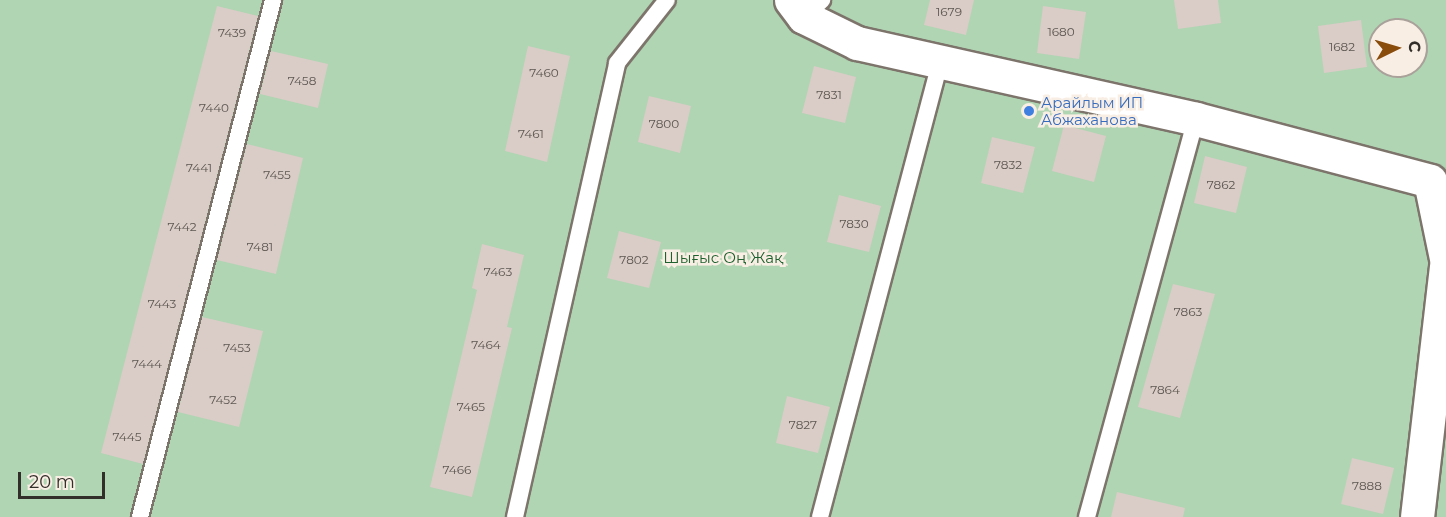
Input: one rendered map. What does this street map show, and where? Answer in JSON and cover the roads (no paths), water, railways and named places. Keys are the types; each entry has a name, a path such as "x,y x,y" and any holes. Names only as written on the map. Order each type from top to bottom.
{"street":[{"path":"806,6 857,43 941,58 1438,179 1446,258"},
{"path":"1417,517 1446,266"}],"lane":[{"path":"141,517 273,0"},
{"path":"515,517 617,63 668,0"},
{"path":"820,517 941,58"},
{"path":"1087,517 1196,119"}],"place":[{"name":"Арайлым ИП Абжаханова","path":"1029,111"}],"park label":[{"name":"Шығыс Оң Жақ","path":"723,258"}]}
